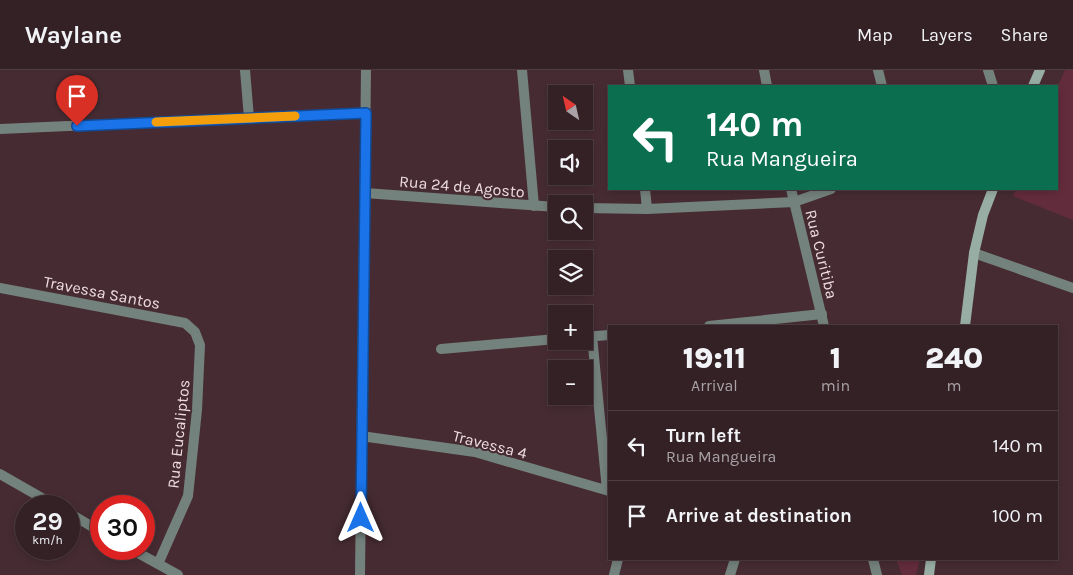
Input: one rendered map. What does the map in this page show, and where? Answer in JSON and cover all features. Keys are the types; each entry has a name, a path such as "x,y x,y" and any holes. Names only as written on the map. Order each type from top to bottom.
{"main road":[{"path":"1033,85 1040,70"},
{"path":"965,325 974,253 983,215 994,190"},
{"path":"929,575 932,560"}],"street":[{"path":"245,70 249,118"},
{"path":"360,575 366,70"},
{"path":"522,70 534,206"},
{"path":"628,70 630,85"},
{"path":"764,70 767,85"},
{"path":"878,70 882,85"},
{"path":"988,70 992,85"},
{"path":"0,129 366,113"},
{"path":"644,190 647,210"},
{"name":"Rua Curitiba","path":"791,190 824,325"},
{"path":"593,208 647,210 794,202 828,190"},
{"name":"Rua 24 de Agosto","path":"365,193 548,207"},
{"path":"974,253 1073,288"},
{"name":"Travessa Santos","path":"0,288 185,323 195,332"},
{"path":"718,325 822,314"},
{"name":"Rua Eucaliptos","path":"158,564 188,496 197,410 200,346 195,332"},
{"path":"593,337 608,335"},
{"path":"441,349 548,340"},
{"path":"590,350 608,490"},
{"name":"Travessa 4","path":"361,436 475,452 608,490"},
{"path":"0,474 37,495"},
{"path":"151,560 178,575"},
{"path":"614,575 618,560"},
{"path":"730,575 735,560"},
{"path":"873,560 877,575"}],"shaded area":[{"path":"1065,70 1073,70 1073,220 1013,196 1016,190 1058,190 1058,86"},
{"path":"896,560 920,560 916,575 902,575"}],"slow traffic":[{"path":"156,122 295,116"}],"route":[{"path":"77,126 366,113 361,518"}]}
